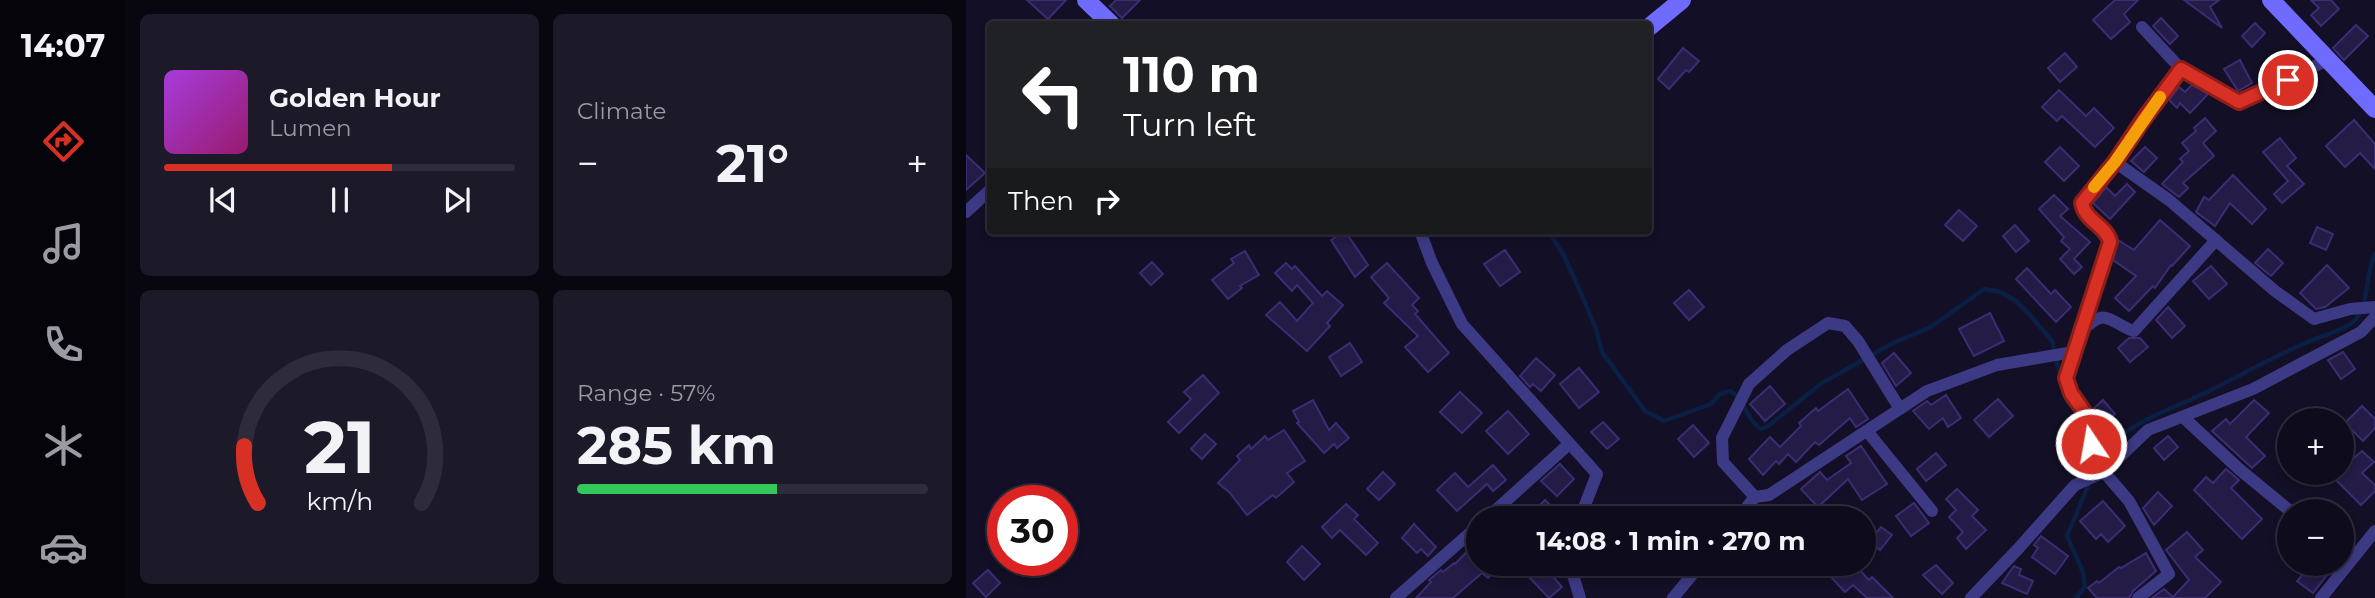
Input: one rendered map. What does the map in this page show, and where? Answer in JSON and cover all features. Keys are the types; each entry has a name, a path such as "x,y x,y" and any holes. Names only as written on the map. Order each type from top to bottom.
{"main road":[{"path":"1086,0 1108,21"},
{"path":"1652,25 1682,0"},
{"path":"2271,0 2375,109"}],"street":[{"path":"2142,27 2181,69 2239,102 2329,59"},
{"path":"2085,480 2094,426 2071,393 2063,354 2079,332 2110,242 2109,236 2084,211 2082,203 2115,162 2181,69"},
{"path":"1971,598 2075,485 2103,472 2148,430 2253,389 2361,332 2374,310 2350,309 2314,319 2275,291 2169,200 2115,162"},
{"path":"966,212 987,193"},
{"path":"1422,235 1462,324 1597,474 1585,506"},
{"path":"2079,332 2100,318 2107,318 2125,329 2134,331 2216,240"},
{"path":"1755,497 1723,462 1722,438 1749,384 1787,350 1828,323 1845,326 1863,349 1900,409"},
{"path":"1748,506 1755,497 1769,495 1927,391 1997,365 2063,354"},
{"path":"2183,417 2277,500"},
{"path":"1867,431 1932,510"},
{"path":"1500,506 1569,444"},
{"path":"2103,472 2129,501 2169,575 2138,598"},
{"path":"2354,550 2375,531"},
{"path":"1396,598 1466,536"},
{"path":"1573,576 1580,598"},
{"path":"1673,598 1691,576"},
{"path":"2321,598 2335,576"}],"building":[{"path":"1027,0 1066,0 1048,19"},
{"path":"1116,0 1140,0 1122,18 1110,6"},
{"path":"2115,0 2138,0 2124,14 2130,22 2111,39 2093,20"},
{"path":"2184,0 2219,0 2210,7 2222,28"},
{"path":"2311,0 2331,0 2339,9 2321,26 2311,15 2319,8"},
{"path":"2161,18 2178,36 2170,44 2153,26"},
{"path":"2255,23 2265,33 2252,47 2242,36"},
{"path":"2356,25 2368,36 2344,60 2333,48"},
{"path":"1683,48 1699,61 1689,72 1686,70 1669,89 1658,79"},
{"path":"2065,53 2077,67 2060,82 2048,68"},
{"path":"2240,60 2252,83 2238,91 2224,69"},
{"path":"2192,85 2208,94 2190,113 2180,103 2177,108 2169,100 2179,87 2185,92"},
{"path":"2059,90 2086,116 2094,108 2114,128 2095,147 2062,116 2057,121 2042,107"},
{"path":"2205,118 2216,131 2203,143 2214,156 2183,183 2188,188 2179,197 2162,184 2183,162 2180,159 2189,151 2182,143 2196,131 2194,128"},
{"path":"2354,120 2375,144 2375,169 2360,153 2345,167 2326,146"},
{"path":"2280,138 2296,158 2287,166 2304,184 2282,203 2274,194 2288,181 2263,152"},
{"path":"2060,147 2079,166 2064,181 2045,162"},
{"path":"2145,147 2157,158 2144,172 2131,161"},
{"path":"966,155 985,173 966,190"},
{"path":"2233,175 2266,209 2252,224 2230,203 2215,226 2196,212 2204,197 2209,200"},
{"path":"2127,184 2135,192 2110,219 2093,203 2106,187 2115,196"},
{"path":"2054,195 2068,209 2060,216 2090,242 2074,259 2082,267 2074,274 2060,259 2070,249 2061,241 2064,237 2039,209"},
{"path":"1959,210 1977,226 1963,241 1945,225"},
{"path":"2160,220 2190,246 2171,265 2155,288 2153,286 2129,311 2115,298 2136,276 2113,260 2118,240 2134,250"},
{"path":"2015,225 2029,241 2016,252 2003,236"},
{"path":"2317,227 2333,234 2326,250 2310,243"},
{"path":"1339,235 1348,235 1368,265 1355,277 1331,240"},
{"path":"2268,249 2283,263 2271,276 2255,263"},
{"path":"1505,250 1520,272 1500,286 1484,264"},
{"path":"1245,251 1259,275 1240,286 1242,288 1228,299 1212,280 1234,263 1231,259"},
{"path":"1152,262 1163,274 1151,285 1140,273"},
{"path":"1286,263 1292,269 1295,266 1322,296 1327,291 1343,305 1327,323 1330,326 1307,351 1266,315 1280,302 1297,321 1313,303 1297,285 1292,291 1275,273"},
{"path":"1387,263 1419,298 1412,305 1418,311 1415,314 1449,353 1428,372 1405,347 1418,336 1384,303 1389,298 1371,277"},
{"path":"2327,265 2349,288 2325,307 2316,309 2300,293"},
{"path":"2211,266 2227,284 2209,299 2193,281"},
{"path":"2027,268 2051,294 2055,290 2071,307 2056,322 2016,279"},
{"path":"1689,290 1704,307 1689,320 1674,303"},
{"path":"2168,307 2185,326 2172,338 2156,320"},
{"path":"1990,313 2004,341 1974,356 1959,329"},
{"path":"2129,338 2140,338 2148,347 2130,362 2118,348"},
{"path":"1350,343 1362,362 1341,376 1329,357"},
{"path":"2343,352 2355,369 2341,379 2328,360"},
{"path":"1894,353 1911,373 1896,386 1882,363"},
{"path":"1536,358 1555,375 1541,391 1533,384 1530,387 1520,376"},
{"path":"1579,368 1599,392 1579,408 1560,384"},
{"path":"1203,375 1219,393 1179,433 1168,422 1191,399 1184,392"},
{"path":"1770,386 1785,404 1765,421 1750,404"},
{"path":"1848,389 1868,419 1856,427 1850,418 1819,445 1815,442 1796,462 1788,454 1779,464 1776,461 1763,475 1749,459 1770,437 1780,447 1801,426 1799,423 1816,408 1818,411"},
{"path":"1460,392 1482,413 1462,433 1440,412"},
{"path":"1946,395 1961,418 1948,427 1943,418 1929,429 1913,411 1927,401 1931,405"},
{"path":"1998,399 2013,416 1989,437 1974,420"},
{"path":"1313,400 1329,430 1336,423 1349,438 1337,448 1334,444 1324,453 1297,423 1299,422 1293,411"},
{"path":"2103,400 2115,414 2103,425 2093,409"},
{"path":"2254,400 2269,413 2246,437 2265,456 2252,468 2212,431 2226,419 2230,424"},
{"path":"2362,406 2375,419 2375,428 2363,441 2354,432 2354,414"},
{"path":"1508,411 1529,434 1508,454 1486,431"},
{"path":"1603,422 1619,439 1607,449 1591,432"},
{"path":"1693,425 1709,443 1694,457 1678,439"},
{"path":"1284,430 1305,461 1287,473 1294,482 1276,498 1273,495 1247,515 1230,493 1218,483 1240,460 1237,456 1249,445 1251,449 1265,436 1268,440"},
{"path":"1205,434 1216,444 1202,459 1191,449"},
{"path":"2168,436 2178,447 2164,460 2154,448"},
{"path":"1861,446 1887,484 1862,500 1848,479 1817,506 1801,489 1820,472 1827,480 1851,463 1846,456"},
{"path":"2362,451 2374,462 2362,473 2375,485 2375,491 2361,505 2341,485 2354,485 2354,458"},
{"path":"1936,453 1946,465 1926,481 1917,469"},
{"path":"1560,464 1574,479 1557,496 1541,481"},
{"path":"1493,465 1506,480 1493,491 1487,484 1457,511 1437,490 1455,473 1468,487"},
{"path":"2226,469 2239,480 2231,488 2262,519 2242,539 2194,490 2206,477 2213,483"},
{"path":"1383,472 1395,484 1379,500 1367,489"},
{"path":"1957,489 1978,510 1972,516 1986,530 1966,549 1957,538 1963,532 1949,517 1956,510 1946,499"},
{"path":"2158,492 2172,506 2154,525 2143,508"},
{"path":"1545,500 1551,506 1539,506"},
{"path":"2103,501 2125,526 2108,542 2101,534 2096,539 2080,521"},
{"path":"1914,503 1929,523 1911,536 1896,516"},
{"path":"1346,504 1358,515 1354,519 1378,543 1366,555 1340,530 1332,538 1322,527"},
{"path":"1414,524 1436,547 1428,556 1421,549 1417,553 1402,538"},
{"path":"1881,527 1892,535 1880,550 1876,547 1876,533"},
{"path":"2187,532 2203,550 2195,557 2221,582 2205,598 2152,598 2164,589 2173,597 2189,580 2166,550"},
{"path":"2041,536 2068,556 2055,574 2032,557 2038,548 2034,545"},
{"path":"1302,546 1320,564 1304,580 1287,562"},
{"path":"1466,553 1466,576 1479,576 1453,598 1416,598 1431,582 1429,580 1441,570 1443,572"},
{"path":"2146,553 2156,571 2133,591 2129,598 2097,598 2088,588 2119,567"},
{"path":"1936,565 1953,583 1942,594 1923,575"},
{"path":"2014,566 2021,569 2019,575 2033,581 2027,594 2002,583"},
{"path":"987,571 987,576 994,576 1000,583 986,597 973,583"},
{"path":"1528,576 1552,576 1562,587 1549,598"},
{"path":"1830,576 1865,576 1869,580 1872,577 1893,598 1867,598 1853,585 1845,592"},
{"path":"2301,576 2326,576 2313,593 2297,581"}],"waterway":[{"path":"1551,235 1580,291 1596,329 1602,352 1645,411 1664,421 1711,404 1720,394 1730,391 1761,429 1822,383 1893,343 1931,327 1984,289 2000,292 2016,301 2030,315 2052,341 2061,380"},
{"path":"2093,473 2112,443 2141,422 2352,323 2362,309 2375,254"},
{"path":"2065,392 2067,401 2076,410"},
{"path":"2096,445 2097,460"},
{"path":"2076,598 2085,587 2083,572 2067,536 2090,481"}],"slow traffic":[{"path":"2094,187 2115,162 2160,97"}],"route":[{"path":"2091,444 2094,426 2071,393 2066,378 2110,242 2109,236 2084,211 2082,203 2115,162 2181,69 2239,102 2288,80"}]}
